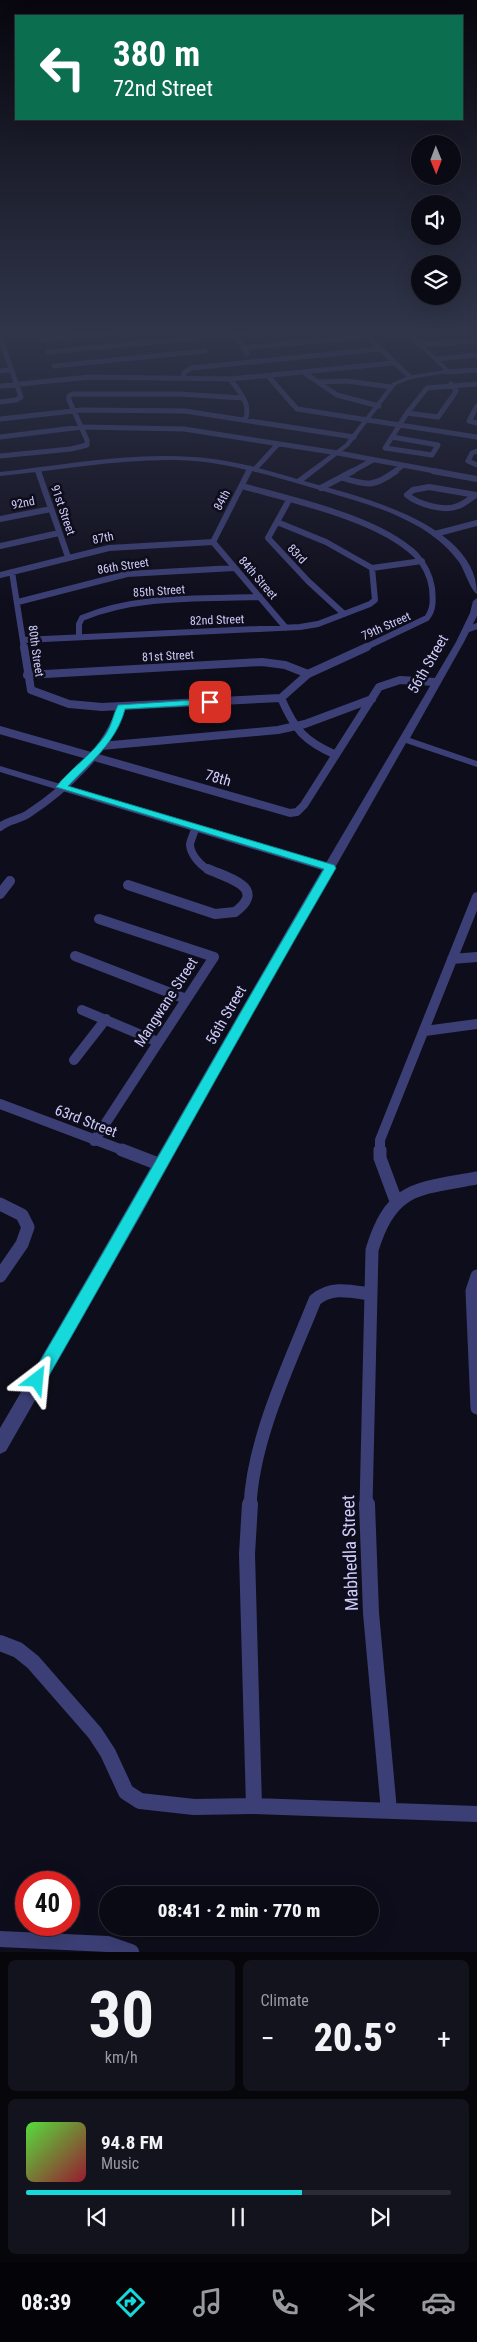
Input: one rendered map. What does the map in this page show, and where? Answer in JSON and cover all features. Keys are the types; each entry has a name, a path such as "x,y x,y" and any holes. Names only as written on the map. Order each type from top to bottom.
{"street":[{"path":"0,456 84,446 88,443 80,423"},
{"path":"265,423 354,437"},
{"path":"298,482 338,453 365,423"},
{"path":"387,423 477,437"},
{"path":"392,437 439,446 430,456 384,448 398,425"},
{"path":"0,437 82,427 178,428 338,453 477,479"},
{"name":"84th","path":"213,542 252,468 278,444"},
{"path":"477,451 472,453 468,461 477,465"},
{"path":"0,474 124,459 161,458 208,460 252,468 388,509 435,534 461,558 471,573 477,591"},
{"path":"321,488 343,478 373,460"},
{"path":"343,478 375,486 402,466"},
{"name":"91st Street","path":"38,470 68,558"},
{"name":"79th Street","path":"242,486 362,523 401,544 422,562 430,578 433,600 432,611 428,618 416,626 308,674 281,698"},
{"path":"425,487 477,494 460,505 452,507 412,499 407,495 416,488 425,487"},
{"name":"83rd","path":"289,500 268,535 272,543 344,614"},
{"name":"92nd","path":"0,519 51,509"},
{"path":"276,522 326,542 372,568 422,562"},
{"path":"435,534 477,523"},
{"path":"0,546 58,533"},
{"name":"87th","path":"0,575 122,546 213,542"},
{"name":"84th Street","path":"213,542 286,628"},
{"name":"86th Street","path":"18,602 127,574 234,568"},
{"name":"82nd Street","path":"23,640 286,628 318,624 375,600 372,568"},
{"name":"80th Street","path":"12,572 18,602 27,675 31,690 54,699 82,706 121,707 281,698"},
{"name":"85th Street","path":"79,637 79,624 82,618 116,608 148,602 260,597"},
{"name":"56th Street","path":"0,1445 403,739 436,682 472,628 477,601"},
{"name":"81st Street","path":"27,675 262,662 285,666 308,674"},
{"path":"101,746 216,738 294,727 372,699 379,687 393,680 404,678 436,682"},
{"path":"281,698 294,727 309,742 336,755"},
{"name":"78th","path":"0,730 290,813 297,812 304,805 372,699"},
{"path":"1,821 25,817 61,787 101,746 117,721 121,707"},
{"path":"403,739 477,764"},
{"path":"0,769 330,868"},
{"path":"128,886 215,914 229,915 239,909 246,897 244,887 238,880 201,865 190,845 195,829"},
{"path":"0,894 10,881"},
{"path":"475,1182 420,1190 396,1200 380,1158 380,1140 477,898"},
{"name":"Mangwane Street","path":"94,1141 214,956 99,919"},
{"path":"75,956 186,999"},
{"path":"452,960 477,957"},
{"path":"82,1010 158,1042"},
{"path":"74,1060 106,1019"},
{"path":"425,1031 477,1024"},
{"name":"63rd Street","path":"1,1106 161,1165"},
{"name":"Mabhedla Street","path":"389,1811 368,1565 370,1294 372,1250 375,1236 380,1220 396,1200"},
{"path":"0,1204 22,1215 28,1227 22,1244 0,1276"},
{"path":"477,1276 472,1291 477,1408"},
{"path":"254,1806 247,1554 252,1479 255,1464 281,1385 315,1300 320,1295 331,1290 370,1294"},
{"path":"0,1643 18,1650 34,1662 95,1733 108,1753 126,1792 140,1801 165,1805 254,1806 477,1814"},
{"path":"0,1939 108,1944 132,1952"}],"route":[{"path":"37,1380 136,1210 229,1041 330,868 195,829 61,787 93,756 110,735 120,714 121,707 210,702"}]}
